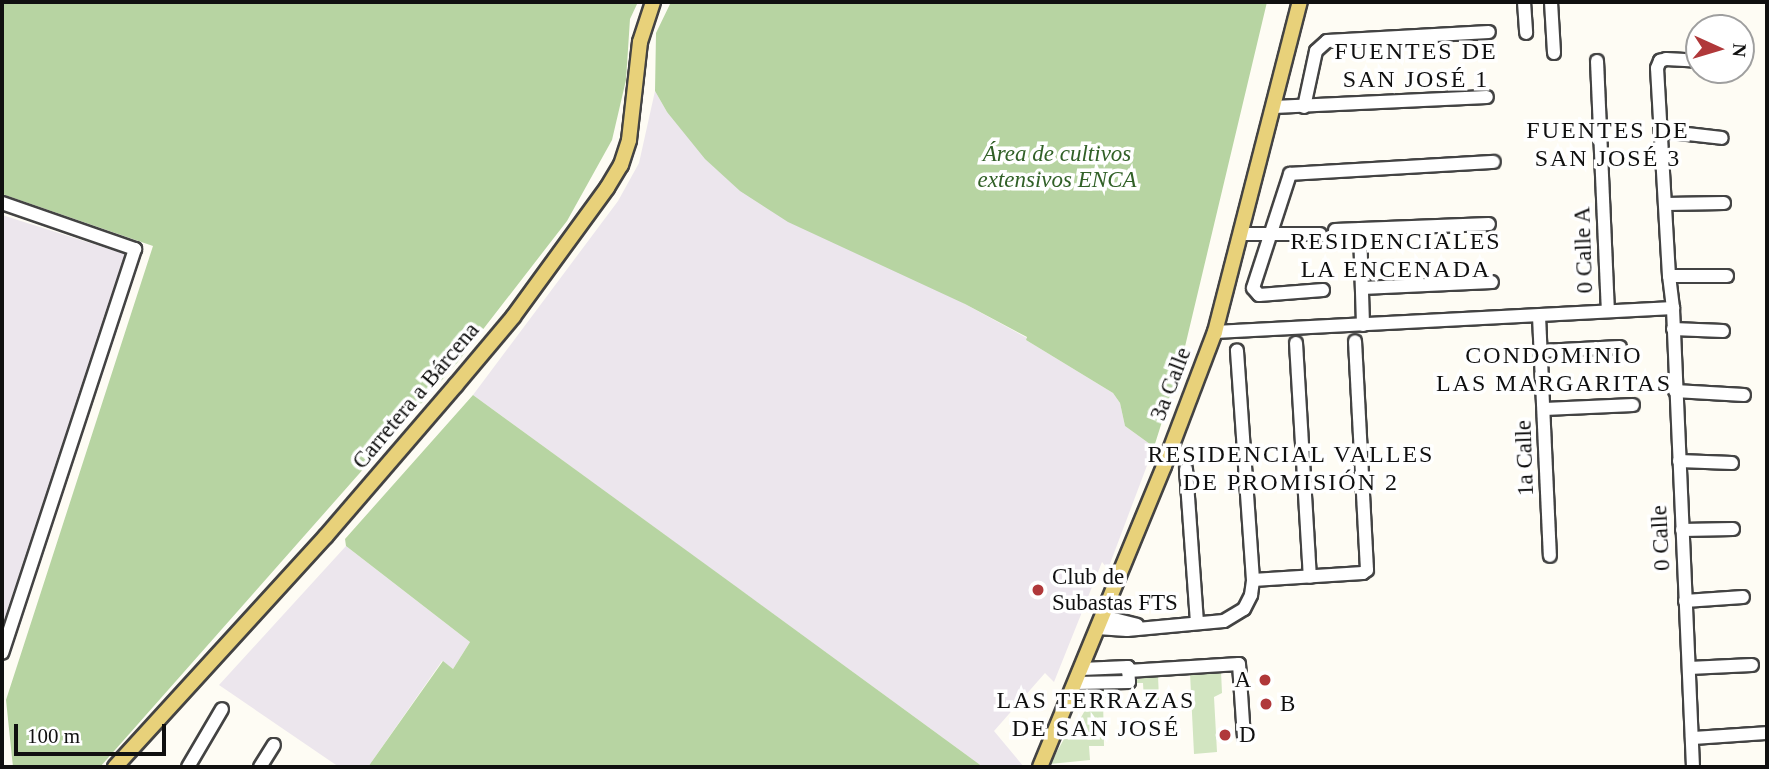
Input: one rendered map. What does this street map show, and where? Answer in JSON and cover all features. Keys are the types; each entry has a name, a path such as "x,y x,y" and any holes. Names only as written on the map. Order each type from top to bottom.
{"main road":[{"name":"Carretera a Bárcena","path":"115,767 326,536 456,385 513,317 607,188 621,165 629,140 640,42 653,2"},
{"name":"3a Calle","path":"1040,767 1215,332 1300,2"}],"street":[{"path":"1524,2 1526,33"},
{"path":"1551,2 1553,53"},
{"path":"1304,107 1316,51 1327,41 1489,32"},
{"name":"0 Calle A","path":"1597,61 1608,311"},
{"name":"0 Calle","path":"1685,61 1660,61 1661,131 1673,308 1693,767"},
{"path":"1274,107 1487,97"},
{"path":"1661,131 1722,138"},
{"path":"1323,290 1259,295 1253,289 1290,174 1494,162"},
{"path":"2,203 135,249 2,648"},
{"path":"1666,204 1724,203"},
{"path":"1335,230 1489,224"},
{"path":"1360,229 1363,325"},
{"path":"1242,234 1320,234"},
{"path":"1669,276 1727,276"},
{"path":"1362,288 1492,282"},
{"path":"1215,332 1673,308"},
{"name":"1a Calle","path":"1539,316 1550,556"},
{"path":"1673,329 1723,331"},
{"path":"1253,580 1363,573 1367,565 1355,341"},
{"path":"1296,343 1310,577"},
{"path":"1542,351 1620,347"},
{"path":"1100,622 1147,628 1224,621 1236,616 1251,595 1253,580 1237,351"},
{"path":"1675,391 1744,394"},
{"path":"1545,409 1633,405"},
{"path":"1679,461 1732,463"},
{"path":"1186,469 1198,624"},
{"path":"1682,530 1733,529"},
{"path":"1685,601 1743,597"},
{"path":"1074,683 1128,674 1239,664 1244,737"},
{"path":"1689,667 1752,665"},
{"path":"1081,669 1128,674"},
{"path":"188,767 222,709"},
{"path":"1692,738 1767,733"},
{"path":"260,767 274,745"}],"shaded area":[{"path":"655,91 667,112 965,304 1027,338 1026,340 1113,393 1120,403 1125,426 1154,447 1108,569 1102,562 1054,682 1045,673 994,731 1024,767 983,767 473,395 618,201 639,163"},
{"path":"2,215 125,254 2,627"},
{"path":"346,546 470,642 453,669 442,661 368,767 339,767 219,685"}],"green space":[{"path":"2,2 638,2 630,19 626,80 612,140 567,221 457,363 100,767 13,767 6,700 153,246 2,194"},
{"name":"Área de cultivos extensivos ENCA","path":"671,2 1267,2 1183,355 1154,447 1125,426 1120,403 1113,393 1026,340 1027,337 965,304 788,222 740,191 705,159 667,112 655,91 656,33"},
{"path":"473,395 983,767 368,767 443,661 453,669 470,642 346,546 345,539"},
{"path":"1221,671 1222,693 1214,697 1217,752 1194,754 1190,673"},
{"path":"1158,675 1159,700 1144,701 1143,683 1134,683 1134,680"},
{"path":"1123,686 1123,689 1109,690 1109,698 1103,698 1104,746 1089,746 1090,760 1050,764 1064,739 1074,739 1079,721 1093,696 1093,693 1084,693 1088,689"}],"place":[{"name":"Club de Subastas FTS","path":"1038,590"},
{"name":"A","path":"1265,680"},
{"name":"B","path":"1266,704"},
{"name":"D","path":"1225,735"}],"district":[{"name":"FUENTES DE SAN JOSÉ 1","path":"1416,66"},
{"name":"FUENTES DE SAN JOSÉ 3","path":"1608,145"},
{"name":"RESIDENCIALES LA ENCENADA","path":"1396,256"},
{"name":"CONDOMINIO LAS MARGARITAS","path":"1554,370"},
{"name":"RESIDENCIAL VALLES DE PROMISIÓN 2","path":"1291,469"},
{"name":"LAS TERRAZAS DE SAN JOSÉ","path":"1096,715"}]}
